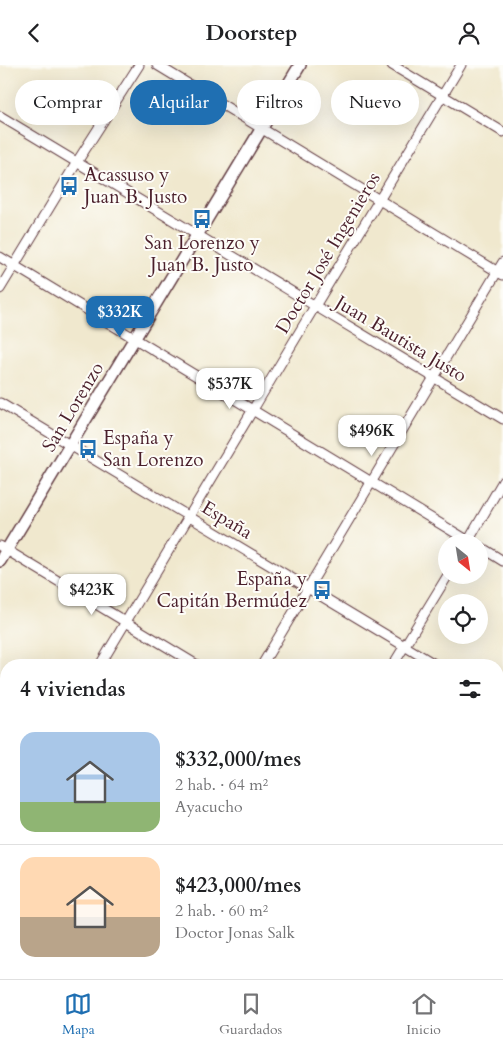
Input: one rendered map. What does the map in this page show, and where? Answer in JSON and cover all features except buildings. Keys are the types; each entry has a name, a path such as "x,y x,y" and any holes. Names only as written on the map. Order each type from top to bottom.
{"street":[{"path":"0,289 77,162 139,65"},
{"path":"157,65 500,273"},
{"name":"San Lorenzo","path":"0,561 3,548 70,445 300,65"},
{"path":"392,65 503,132"},
{"name":"Doctor José Ingenieros","path":"104,659 461,65"},
{"name":"Juan Bautista Justo","path":"0,116 503,419"},
{"path":"0,257 456,534"},
{"path":"266,659 371,481 500,273 503,262"},
{"name":"España","path":"0,403 426,659"},
{"path":"473,534 503,481"},
{"path":"3,548 187,659"},
{"path":"488,552 503,561"},
{"path":"396,659 442,584"}],"place":[{"name":"Acassuso y Juan B. Justo","path":"69,186"},
{"name":"San Lorenzo y Juan B. Justo","path":"202,219"},
{"name":"España y San Lorenzo","path":"88,449"},
{"name":"España y Capitán Bermúdez","path":"322,590"}]}
